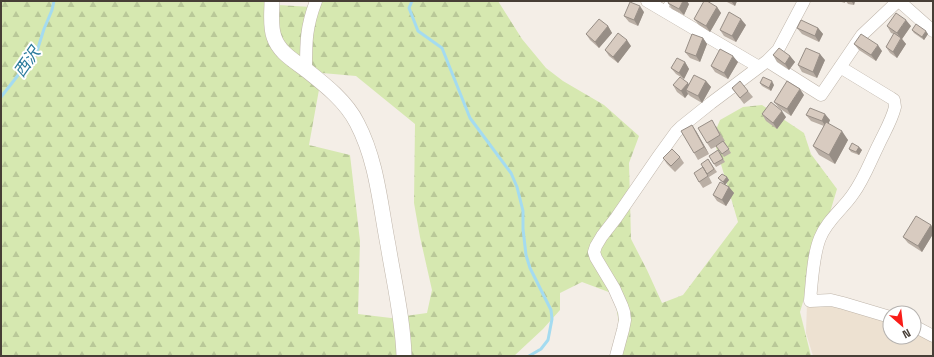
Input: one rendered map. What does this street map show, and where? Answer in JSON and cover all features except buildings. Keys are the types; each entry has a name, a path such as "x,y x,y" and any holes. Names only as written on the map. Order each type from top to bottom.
{"street":[{"path":"272,1 272,31 274,38 282,51 306,69 331,91 348,109 356,121 368,147 378,187 404,339 404,356"},
{"path":"306,69 307,27 316,1"},
{"path":"647,1 666,6 763,64 821,95 862,35 898,1 933,31"},
{"path":"616,356 625,320 624,312 614,288 596,258 594,252 596,246 670,139 681,126 763,64 778,50 804,1"},
{"path":"840,67 894,100 895,107 863,180 852,196 827,225 820,238 816,251 810,301 831,300 882,315"},
{"path":"922,330 933,336"}],"shaded area":[{"path":"807,303 830,305 882,318 882,345 922,345 922,335 933,343 933,356 813,356 806,333"}],"green space":[{"path":"1,1 278,1 278,5 312,7 314,1 498,1 522,39 546,68 563,81 604,105 639,136 629,163 631,239 662,303 683,295 738,222 713,137 720,120 743,107 762,105 804,133 811,154 837,189 800,312 811,356 620,356 618,318 614,294 582,282 560,293 560,310 543,329 514,356 1,356","holes":["322,73 356,76 415,124 414,203 432,290 427,313 391,318 358,314 360,241 350,155 309,145"]}],"waterway":[{"name":"西沢","path":"1,97 37,51 54,1"},
{"path":"412,1 409,8 418,31 442,48 470,118 511,173 517,187 523,211 523,229 526,255 530,268 551,310 552,319 548,340 541,349 529,356"}]}
